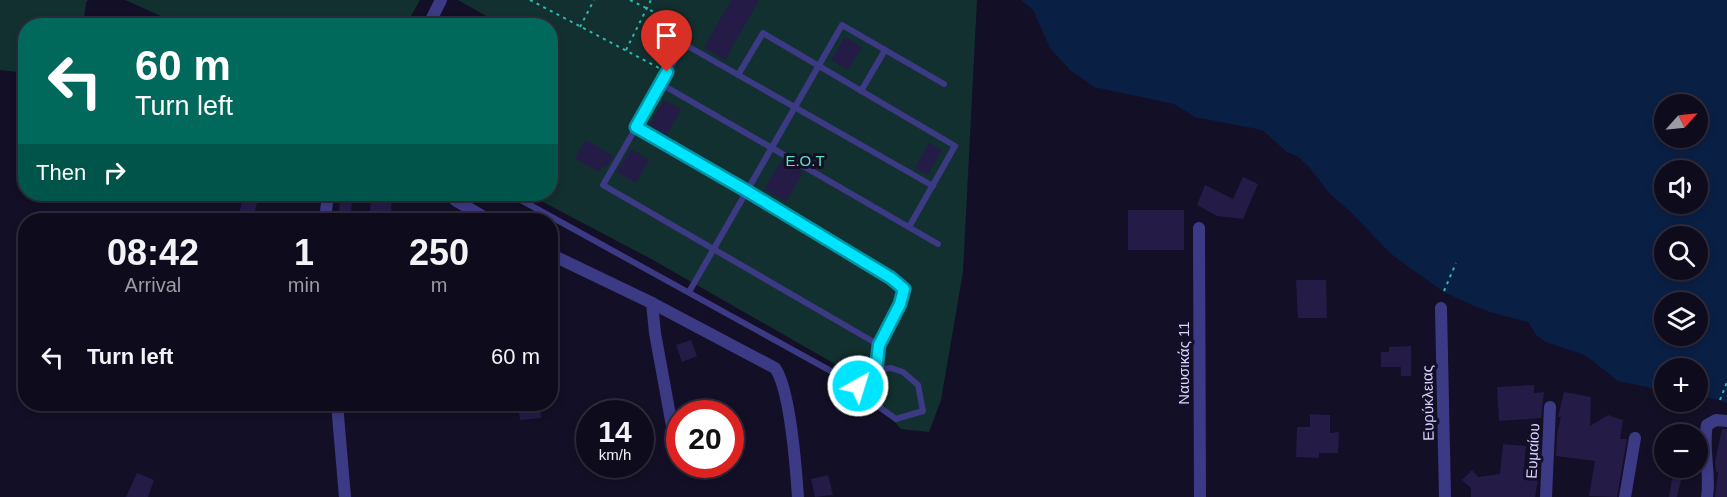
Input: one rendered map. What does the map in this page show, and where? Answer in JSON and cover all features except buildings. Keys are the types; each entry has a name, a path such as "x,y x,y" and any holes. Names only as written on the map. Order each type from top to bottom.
{"street":[{"path":"432,18 441,0"},
{"path":"457,201 477,213"},
{"name":"Ναυσικάς 11","path":"1199,228 1200,497"},
{"path":"558,258 652,303 775,368 781,378 786,400 798,497"},
{"path":"652,303 667,400"},
{"name":"Ευρύκλειας","path":"1441,308 1445,497"},
{"name":"Ευμαίου","path":"1546,497 1550,407"},
{"path":"338,411 345,497"},
{"path":"1707,497 1710,476 1705,441 1707,425 1716,420 1727,421"},
{"path":"1625,497 1635,438"}],"lane":[{"path":"689,292 842,25 944,84"},
{"path":"738,75 763,33 955,146 909,227"},
{"path":"879,345 603,185 684,44 933,186"},
{"path":"861,91 885,50"},
{"path":"661,84 938,244"},
{"path":"636,127 891,278 904,289 900,304 879,345 876,370"},
{"path":"523,201 545,213"},
{"path":"558,220 858,386 875,404 896,419 923,411 918,385 903,372 891,368 876,370 858,386"}],"path":[{"path":"530,0 667,72"},
{"path":"580,27 594,0"},
{"path":"630,0 678,24"},
{"path":"626,50 651,0"},
{"path":"1444,291 1456,263"},
{"path":"1720,400 1727,382"}],"green space":[{"path":"0,0 88,0 84,18 18,18 18,72 0,70"},
{"path":"125,0 420,0 410,18 165,18"},
{"name":"E.O.T","path":"458,0 977,0 963,272 941,400 929,432 901,429 849,372 653,260 541,201 558,201 558,18 490,18"}],"water":[{"path":"1021,0 1727,0 1727,403 1708,398 1708,358 1654,358 1654,389 1618,381 1585,355 1546,342 1537,336 1528,322 1490,312 1444,292 1391,254 1350,211 1331,195 1308,166 1297,156 1287,152 1262,130 1195,117 1174,104 1094,87 1070,70 1050,48 1033,10"}],"route":[{"path":"667,72 636,127 768,203 891,278 904,289 900,304 879,345 876,370 858,386"}]}
